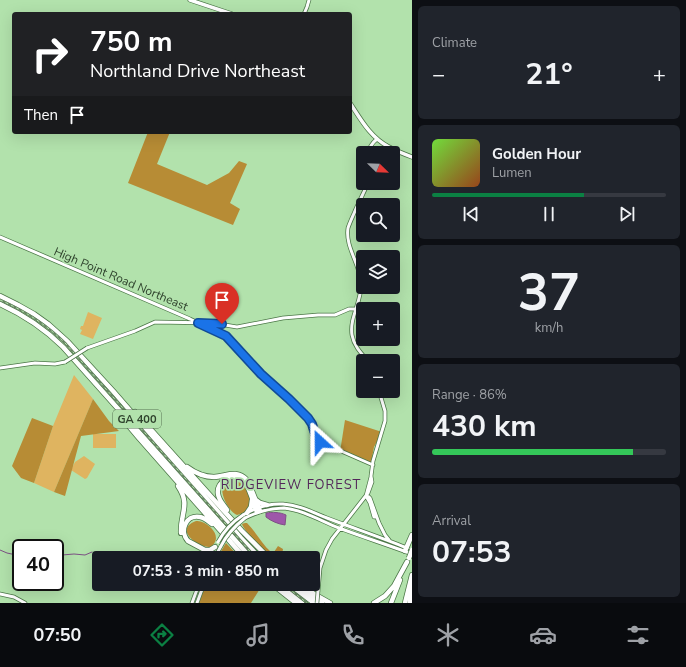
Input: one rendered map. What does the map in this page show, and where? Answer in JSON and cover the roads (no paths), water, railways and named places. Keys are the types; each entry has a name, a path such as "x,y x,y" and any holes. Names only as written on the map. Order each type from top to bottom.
{"highway":[{"name":"GA 400","path":"0,296 30,312 55,330 72,345 254,551"},
{"name":"GA 400","path":"0,304 22,315 57,341 245,551"},
{"path":"80,366 156,458 240,551"},
{"path":"113,391 119,395 262,551"},
{"path":"156,458 178,486 183,495 185,507 181,530 183,539 189,545 202,550 210,550 217,544"},
{"path":"177,458 193,471 204,476 216,477 234,474 242,476 249,483 258,510"},
{"path":"248,537 220,501 218,494 220,484 230,477 236,477 245,482 254,499 267,505"},
{"path":"245,514 254,499"},
{"path":"202,550 188,541 184,535 186,523 194,517 201,517 209,522 239,551"},
{"path":"406,550 412,535"},
{"path":"250,547 256,551"},
{"path":"391,603 412,550"},
{"path":"374,603 385,596 394,586 409,558"},
{"path":"406,603 412,575"},
{"path":"410,603 412,585"},
{"path":"281,591 296,603"},
{"path":"287,591 302,603"},
{"path":"298,591 314,603"},
{"path":"304,591 322,603"},
{"path":"311,591 327,603"},
{"path":"319,597 330,603"}],"main road":[{"path":"190,0 226,12"},
{"path":"305,12 309,0"},
{"path":"352,106 367,128 377,139 390,148 412,157"},
{"path":"370,146 377,139"},
{"path":"362,354 356,347 352,337 355,309 360,294 361,281 350,246 348,232 350,222 365,190"},
{"name":"High Point Road Northeast","path":"0,237 226,336 261,374 308,418 312,424 316,437 320,442 373,465"},
{"path":"0,368 35,363 55,364 65,362 87,348 135,331 153,322 217,324 237,327 283,318 335,315 349,309 355,309"},
{"path":"317,603 320,568 323,556 329,544 366,496 372,485 373,465 385,421 385,411 381,398"},
{"path":"366,496 369,496 375,517 390,541"},
{"path":"217,551 226,537 245,518 267,505 284,504 298,506 390,541 406,550 409,558"},
{"path":"214,551 226,529 245,514 258,510 276,508 295,510 340,529 399,549 412,550"},
{"path":"192,603 196,591"},
{"path":"197,603 201,591"},
{"path":"0,594 14,597 25,603"}],"waterway":[{"path":"0,550 12,554"},
{"path":"64,555 85,555 92,552"}],"railway":[{"path":"0,300 35,319 66,344 250,551"},
{"path":"292,591 307,603"}],"district":[{"name":"RIDGEVIEW FOREST","path":"291,484"}]}
